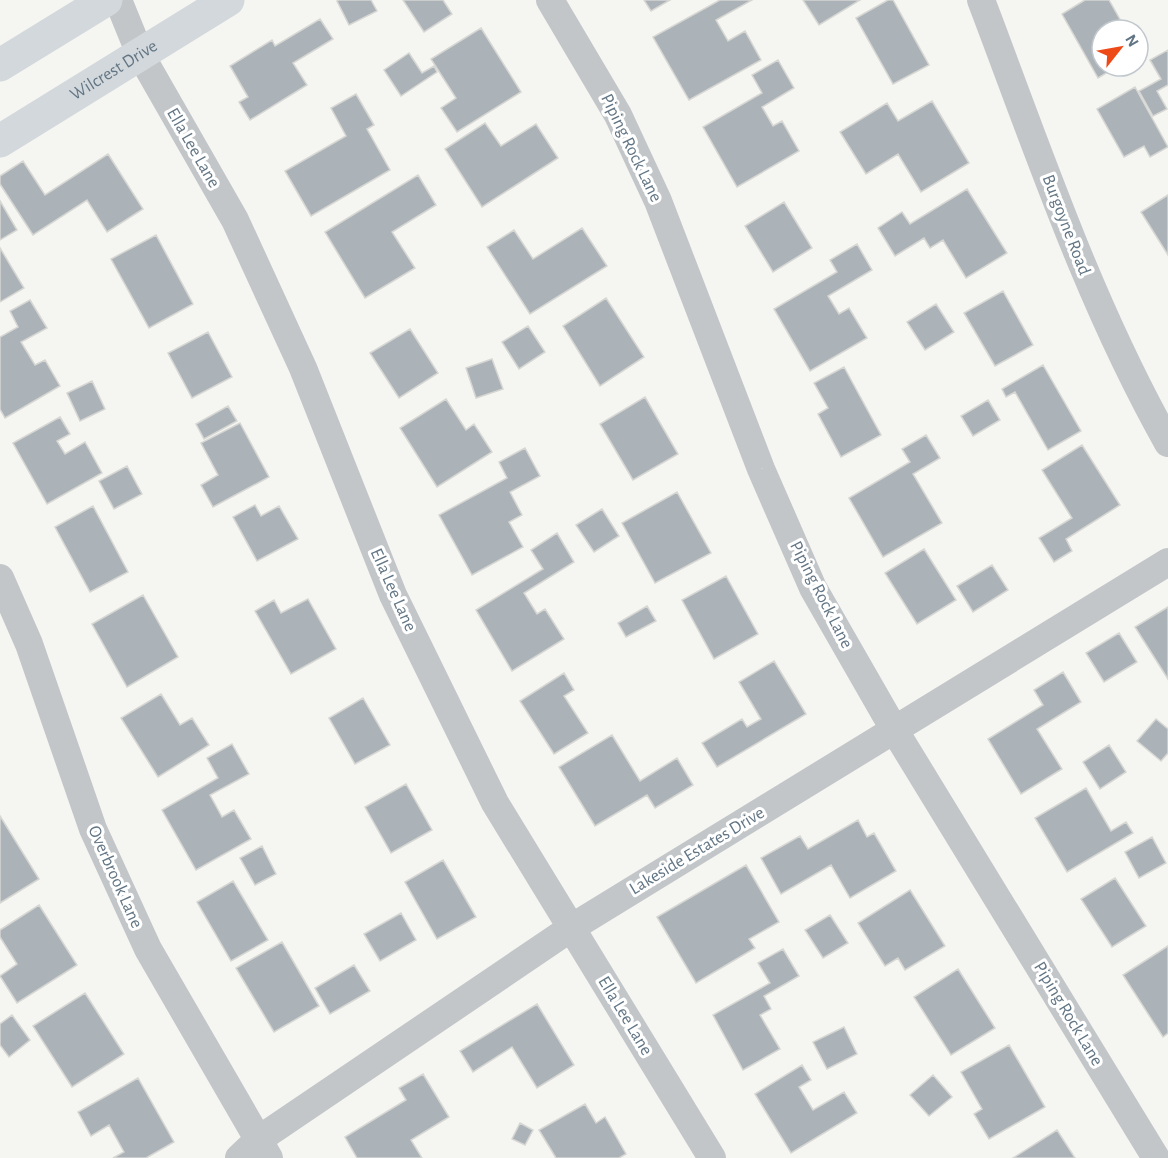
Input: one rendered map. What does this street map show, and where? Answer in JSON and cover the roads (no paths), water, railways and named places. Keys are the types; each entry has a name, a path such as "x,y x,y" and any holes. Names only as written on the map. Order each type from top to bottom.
{"main road":[{"path":"0,65 106,0"},
{"name":"Wilcrest Drive","path":"0,141 228,0"}],"street":[{"name":"Ella Lee Lane","path":"117,0 140,54 235,220 303,368 393,595 495,803 712,1158"},
{"name":"Piping Rock Lane","path":"550,0 618,115 658,201 761,470 813,588 895,731 1156,1158"},
{"name":"Burgoyne Road","path":"981,0 1093,295 1137,388 1168,443"},
{"name":"Lakeside Estates Drive","path":"255,1152 571,928 1168,562"},
{"name":"Overbrook Lane","path":"0,578 29,644 93,829 148,949 255,1152"}]}
